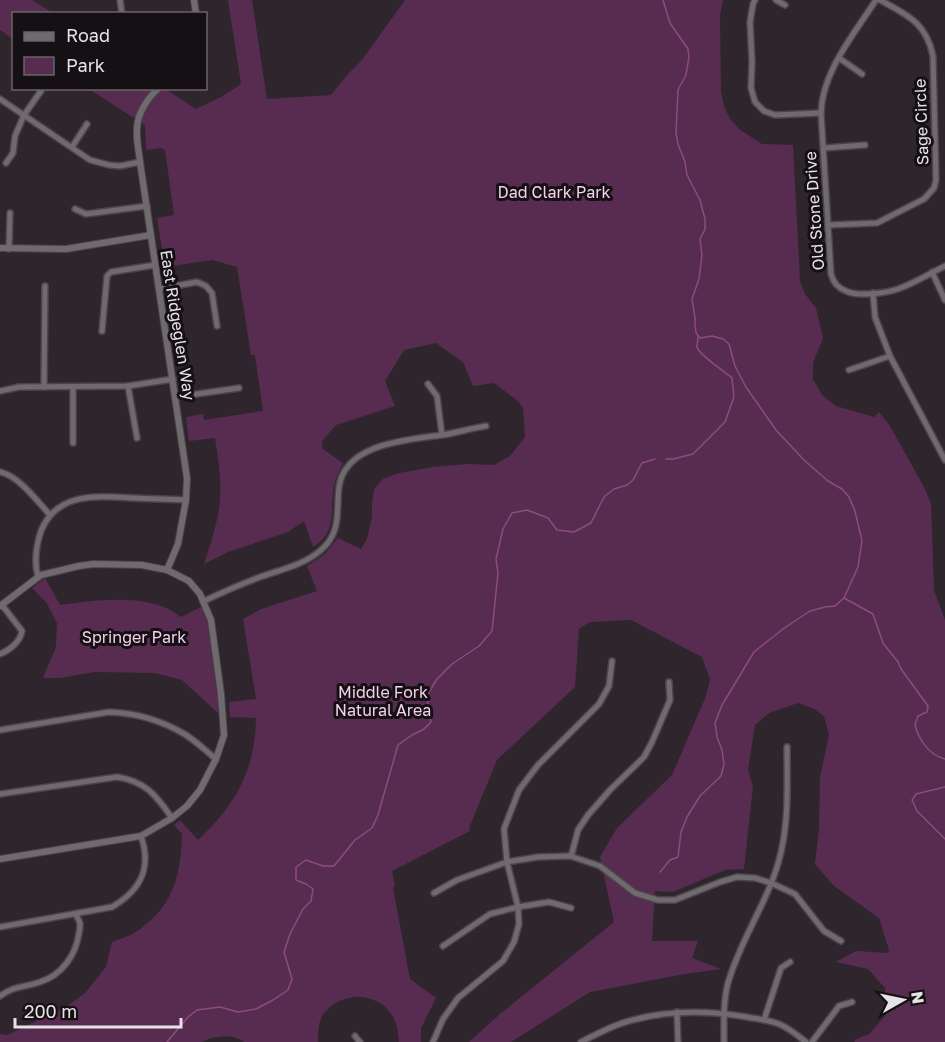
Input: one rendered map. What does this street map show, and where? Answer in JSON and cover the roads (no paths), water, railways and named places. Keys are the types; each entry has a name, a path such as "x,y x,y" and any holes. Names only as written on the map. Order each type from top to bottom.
{"street":[{"path":"755,0 750,22 752,88 755,102 764,111 776,114 821,113"},
{"path":"776,0 785,5"},
{"name":"Old Stone Drive","path":"878,0 831,70 822,95 821,113 830,266 833,280 843,291 849,293 873,293 896,290 945,266"},
{"name":"Sage Circle","path":"828,225 877,223 924,199 934,188 936,180 933,56 930,42 911,17 878,0"},
{"path":"839,58 862,74"},
{"name":"East Ridgeglen Way","path":"157,90 144,107 136,127 187,478 186,500 178,544 167,570"},
{"path":"6,163 13,153 15,136 24,115 41,91"},
{"path":"0,99 90,160 120,166 140,162"},
{"path":"72,147 87,124"},
{"path":"824,148 865,145"},
{"path":"75,209 86,214 147,206"},
{"path":"9,249 10,213"},
{"path":"0,248 66,249 151,235"},
{"path":"102,332 107,276 111,272 155,265"},
{"path":"932,272 945,300"},
{"path":"159,290 197,282 206,286 212,293 217,326"},
{"path":"44,387 45,286"},
{"path":"873,293 875,316 890,356 945,460"},
{"path":"849,370 890,356"},
{"path":"0,383 1,391 19,387 128,386 172,379"},
{"path":"428,384 437,396 442,435"},
{"path":"128,386 137,438"},
{"path":"73,388 73,443"},
{"path":"176,397 239,388"},
{"path":"204,601 249,581 299,564 320,551 332,538 337,525 340,484 346,468 357,457 392,442 486,426"},
{"path":"0,472 17,481 50,515"},
{"path":"38,577 36,552 38,539 50,515 71,501 111,496 186,500"},
{"path":"0,654 14,646 21,638 22,632 1,606 38,577 94,564 142,565 167,570 189,581 200,594 212,620 224,735 216,759 200,790 187,806 172,818 141,836 0,859"},
{"path":"434,1042 443,1019 458,998 503,961 514,942 519,924 518,907 507,862 504,829 519,790 538,765 599,704 609,686 612,661"},
{"path":"570,856 578,830 588,815 644,757 670,700 669,682"},
{"path":"0,730 109,712 122,712 159,721 186,735 216,759"},
{"path":"724,1042 723,1014 728,984 740,950 771,883 781,852 786,817 787,747"},
{"path":"0,794 117,777 144,786 158,798 172,818"},
{"path":"0,927 112,907 126,899 142,878 146,863 141,836"},
{"path":"434,893 457,880 507,862 538,857 570,856 600,866 635,893 658,900 675,900 737,877 755,878 795,894 824,931 842,941"},
{"path":"443,946 490,914 549,902 571,908"},
{"path":"0,996 11,989 50,978 64,967 78,942 80,924 76,915"},
{"path":"764,1020 781,968 790,962"},
{"path":"812,1042 839,1006 852,1002"},
{"path":"677,1012 678,1042"},
{"path":"581,1042 606,1029 636,1019 677,1012 723,1014 764,1020 794,1032 806,1042"},
{"path":"355,1036 360,1042"}],"waterway":[{"path":"663,0 670,23 688,49 689,57 686,75 678,90 676,133 687,175 700,200 705,219 705,229 700,239 702,255 699,279 692,299 696,333 700,338 712,336 723,339 729,344 735,366 746,387 776,430 804,460 849,497 862,541 858,567 844,598 873,614 883,643 928,706 927,712 918,716 915,725 919,736 934,754 945,759"},
{"path":"666,459 693,454 725,422 734,397 732,378 699,350 698,337"},
{"path":"167,1042 197,1010 220,1007 238,1012 256,1009 288,990 292,979 284,952 303,909 311,901 313,889 296,880 296,867 306,860 323,866 334,866 355,840 372,828 378,815 398,745 431,722 428,694 437,679 452,664 479,646 492,631 498,573 496,559 503,529 512,513 527,510 548,518 557,530 574,532 591,523 604,497 614,489 627,485 633,480 642,463 655,459"},
{"path":"660,872 670,860 678,857 681,832 687,817 700,796 721,776 724,764 715,723 722,705 754,652 810,611 835,606 844,598"},
{"path":"945,787 916,794 912,800 917,811 945,839"}],"park label":[{"name":"Dad Clark Park","path":"554,192"},
{"name":"Springer Park","path":"134,637"},
{"name":"Middle Fork Natural Area","path":"383,701"}]}
